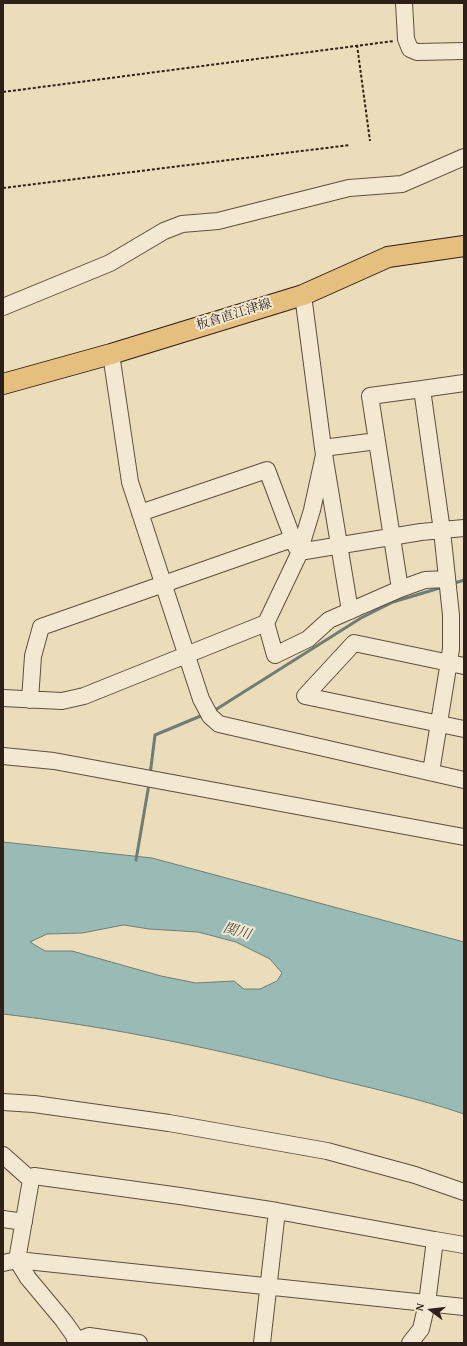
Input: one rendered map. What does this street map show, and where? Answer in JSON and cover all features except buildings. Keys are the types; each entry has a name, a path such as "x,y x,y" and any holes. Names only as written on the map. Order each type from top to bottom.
{"main road":[{"name":"板倉直江津線","path":"3,384 111,354 303,295 388,257 464,246"}],"street":[{"path":"404,3 406,39 410,48 417,52 464,51"},
{"path":"3,307 110,263 164,231 182,224 218,221 349,188 402,184 464,157"},
{"path":"303,295 323,451 350,611"},
{"path":"111,354 130,482 201,699 210,716 219,724 464,780"},
{"path":"400,589 390,537 370,396 464,383"},
{"path":"422,389 442,531 451,615 451,649 456,664 438,724 431,772"},
{"path":"323,451 376,441"},
{"path":"323,451 312,510 296,546 266,623 275,655 308,639 329,620 400,589 425,580 447,579"},
{"path":"140,513 267,470 296,546"},
{"path":"30,700 33,656 41,627 163,584 296,546 338,545 421,532 464,528"},
{"path":"3,698 62,701 84,696 266,623"},
{"path":"456,664 354,642 305,696 464,729"},
{"path":"3,756 54,761 464,837"},
{"path":"3,1102 34,1104 169,1123 327,1151 415,1175 464,1192"},
{"path":"3,1155 31,1180"},
{"path":"10,1261 24,1222 31,1180 34,1176 277,1211 464,1245"},
{"path":"262,1343 277,1211"},
{"path":"3,1219 24,1222"},
{"path":"410,1343 421,1329 427,1303 435,1240"},
{"path":"10,1261 464,1307"},
{"path":"10,1261 28,1278 63,1320 77,1342 89,1336 138,1343"}],"path":[{"path":"3,92 406,39"},
{"path":"357,45 370,141"},
{"path":"3,188 350,145"}],"water":[{"name":"関川","path":"3,842 152,858 464,942 464,1114 397,1094 167,1040 44,1019 3,1014","holes":["124,925 149,929 198,932 236,942 270,959 282,973 277,981 260,989 244,989 234,981 196,983 161,976 72,951 45,951 30,942 47,934 82,933"]}],"waterway":[{"path":"452,584 464,580"},
{"path":"212,712 361,618 393,602 443,587"},
{"path":"150,775 155,735 203,715"},
{"path":"136,860 149,784"}]}
